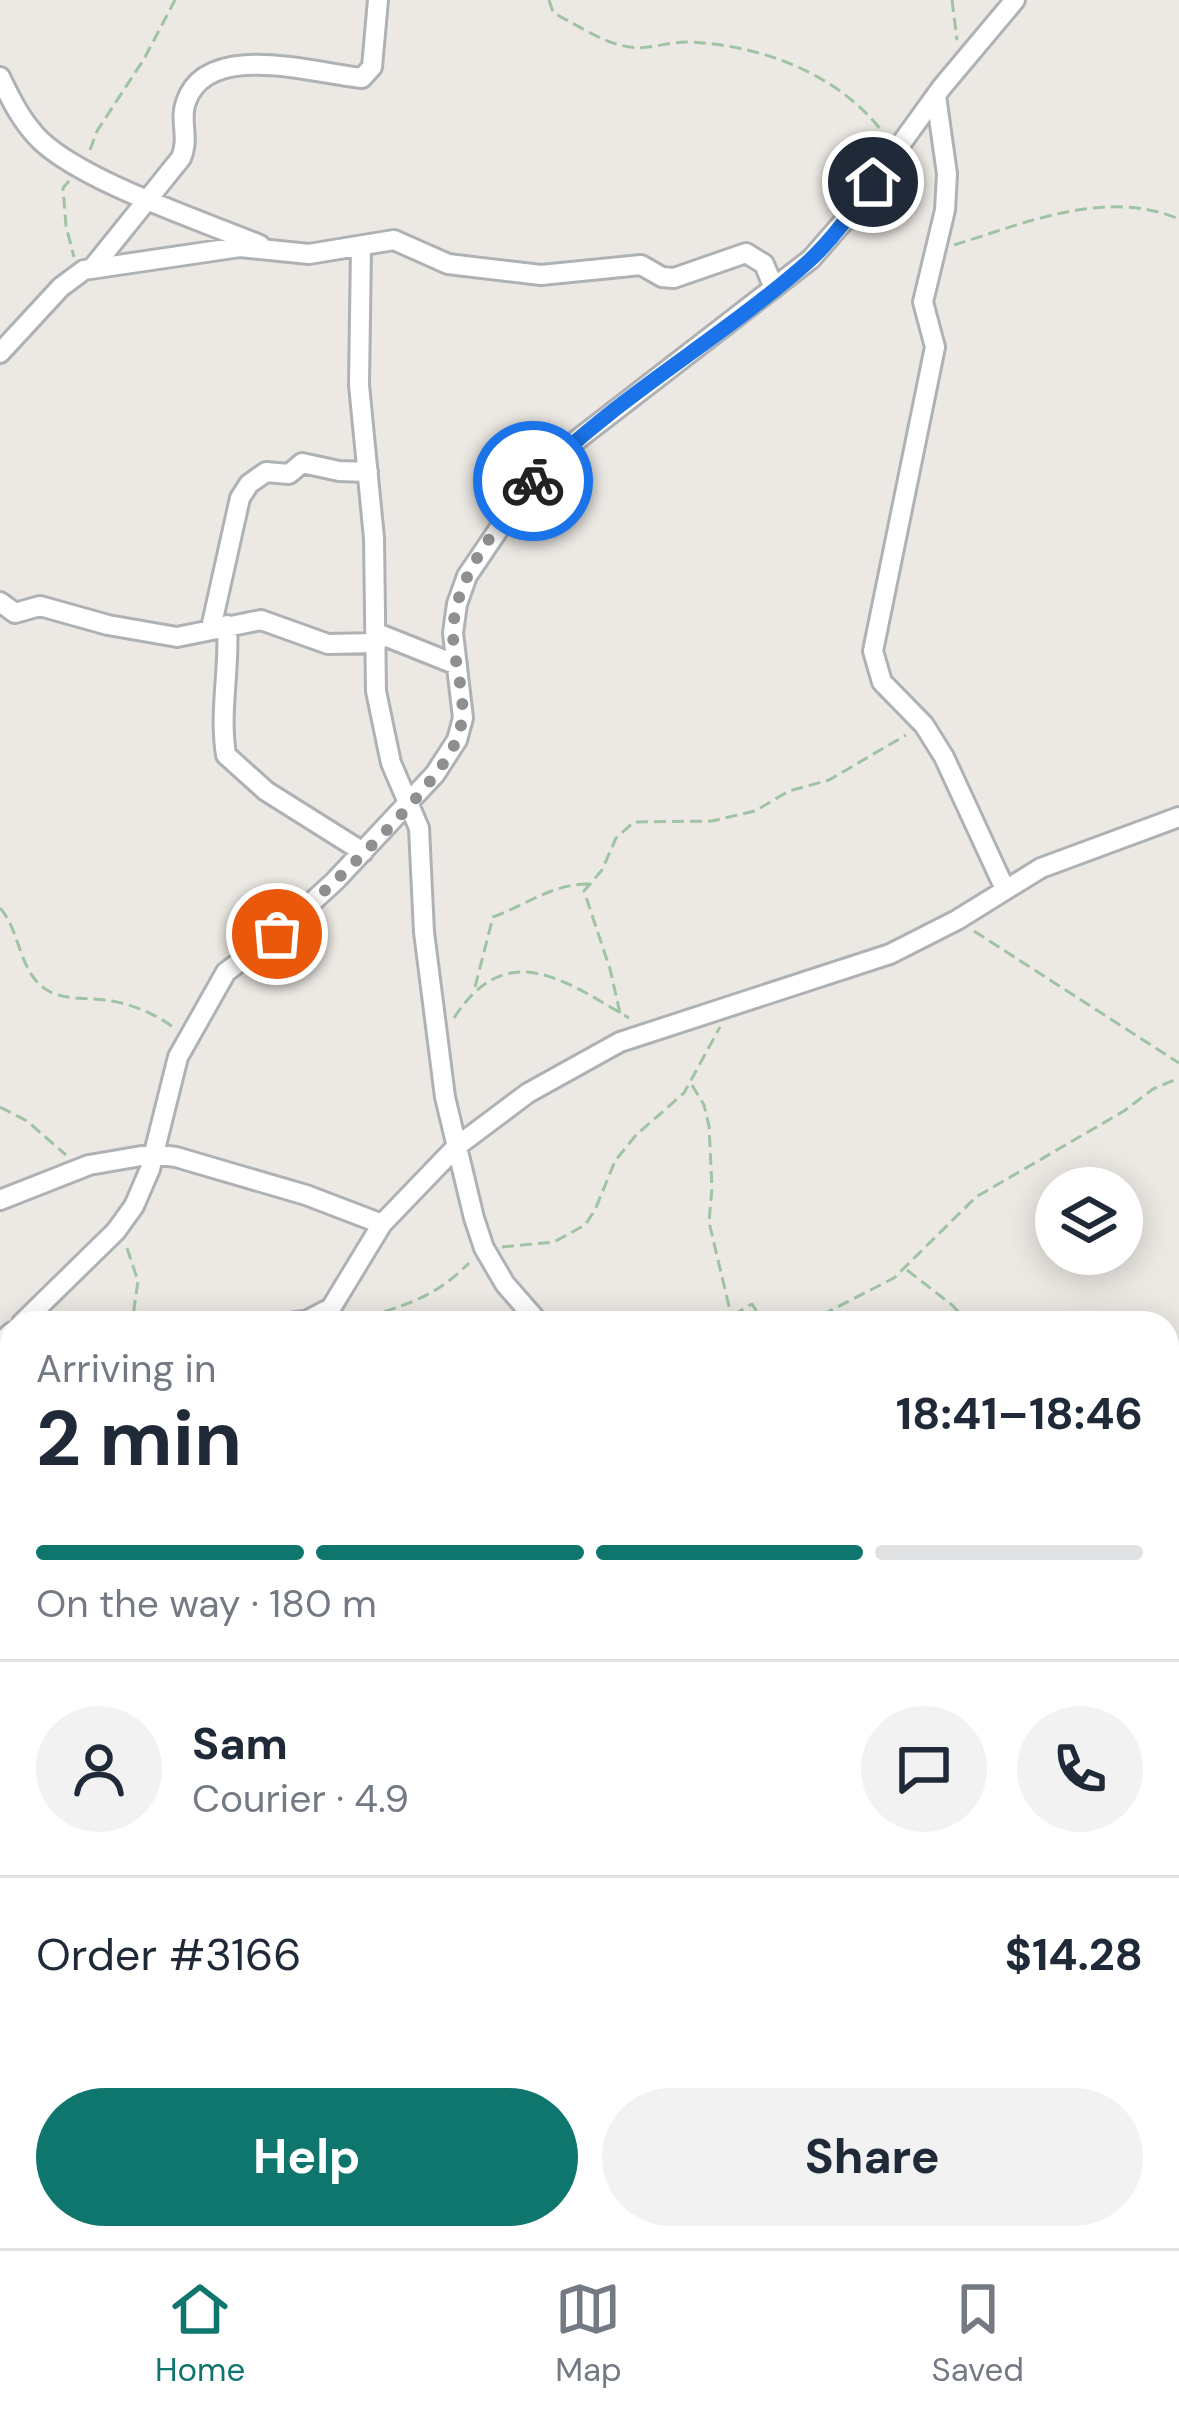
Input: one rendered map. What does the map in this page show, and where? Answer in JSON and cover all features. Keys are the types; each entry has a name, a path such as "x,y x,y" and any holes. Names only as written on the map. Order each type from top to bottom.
{"street":[{"path":"94,266 146,196 176,167 186,147 187,96 198,84 225,70 262,63 362,78 372,68 378,0"},
{"path":"34,1311 116,1231 145,1186 170,1080 186,1042 234,964 277,934 363,852 436,774 458,740 463,718 453,633 466,576 534,481 629,397 825,244 1015,0"},
{"path":"0,77 19,115 65,161 270,249"},
{"path":"936,96 947,174 945,210 923,302 935,347 873,650 882,682 924,725 953,773 1005,890"},
{"path":"0,353 70,279 94,266 240,247 309,254 394,240 437,262 542,274 641,265 674,278 746,253 764,264 774,288"},
{"path":"361,247 359,385 377,638 374,671 381,718 392,763 419,828 428,972 456,1147 484,1248 529,1311"},
{"path":"363,852 266,791 226,755 221,709 227,676 219,626 240,498 250,484 266,472 289,474 302,463 368,472"},
{"path":"0,602 15,613 40,606 159,635 187,636 219,626 271,621 328,644 377,638 457,665"},
{"path":"325,1311 382,1224 456,1147 528,1093 620,1042 865,964 957,920 1062,858 1179,817"},
{"path":"0,1200 78,1170 153,1154 306,1196 382,1224"}],"path":[{"path":"70,279 74,248 66,226 63,188 83,169 97,131 175,0"},
{"path":"549,0 553,12 561,17 627,47 705,44 758,53 801,68 826,80 859,106 895,150"},
{"path":"952,0 963,61"},
{"path":"934,251 1056,213 1141,207 1179,219"},
{"path":"620,1013 585,897 616,838 634,822 712,821 755,811 788,791 829,780 924,725"},
{"path":"452,1021 474,989 493,917 517,911 562,886 590,884"},
{"path":"0,908 27,967 46,990 55,996 116,1001 142,1010 173,1026 186,1042"},
{"path":"957,920 1179,1063"},
{"path":"474,989 494,977 539,973 652,1031"},
{"path":"389,1311 441,1289 484,1248 554,1243 585,1225 625,1147 691,1083 725,1017 740,1002"},
{"path":"830,1311 883,1285 976,1197 1124,1111 1153,1089 1179,1078"},
{"path":"691,1083 710,1126 709,1222 732,1311"},
{"path":"0,1108 44,1133 78,1170"},
{"path":"116,1231 138,1280 134,1311"},
{"path":"904,1268 958,1311"}],"way so far":[{"path":"277,934 404,809 436,774 458,740 463,718 453,633 466,576 533,481"}],"route":[{"path":"533,481 629,397 811,259 873,182"}]}
